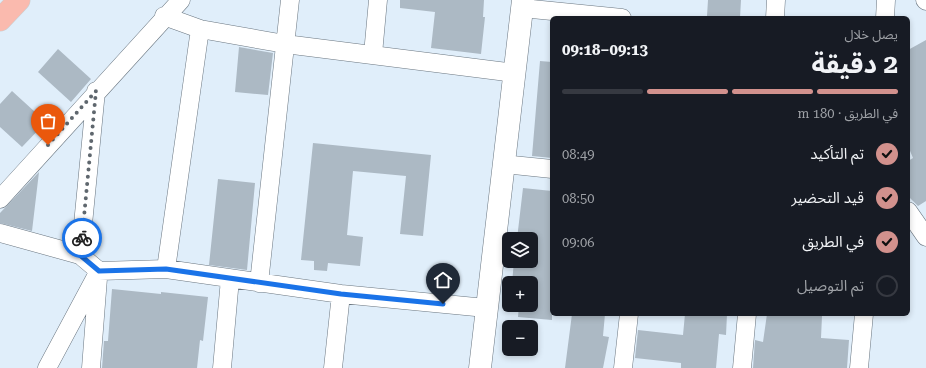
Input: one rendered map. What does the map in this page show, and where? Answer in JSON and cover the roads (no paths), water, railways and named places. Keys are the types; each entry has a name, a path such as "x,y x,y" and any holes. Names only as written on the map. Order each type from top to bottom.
{"highway":[{"path":"0,20 19,0"}],"street":[{"path":"0,199 96,91 180,0"},
{"path":"259,283 290,0"},
{"path":"373,54 378,0"},
{"path":"775,16 776,0"},
{"path":"885,16 886,0"},
{"path":"480,368 514,73 529,4 609,16"},
{"path":"164,16 200,30 285,44 514,73"},
{"path":"166,269 200,30"},
{"path":"80,255 96,91"},
{"path":"503,164 550,169"},
{"path":"910,215 926,237"},
{"path":"0,233 80,255 99,271 166,269 341,294 486,308"},
{"path":"47,368 99,271"},
{"path":"91,368 99,271"},
{"path":"222,368 230,279"},
{"path":"333,368 341,294"},
{"path":"623,368 629,316"},
{"path":"742,368 747,316"},
{"path":"859,368 864,316"}]}
